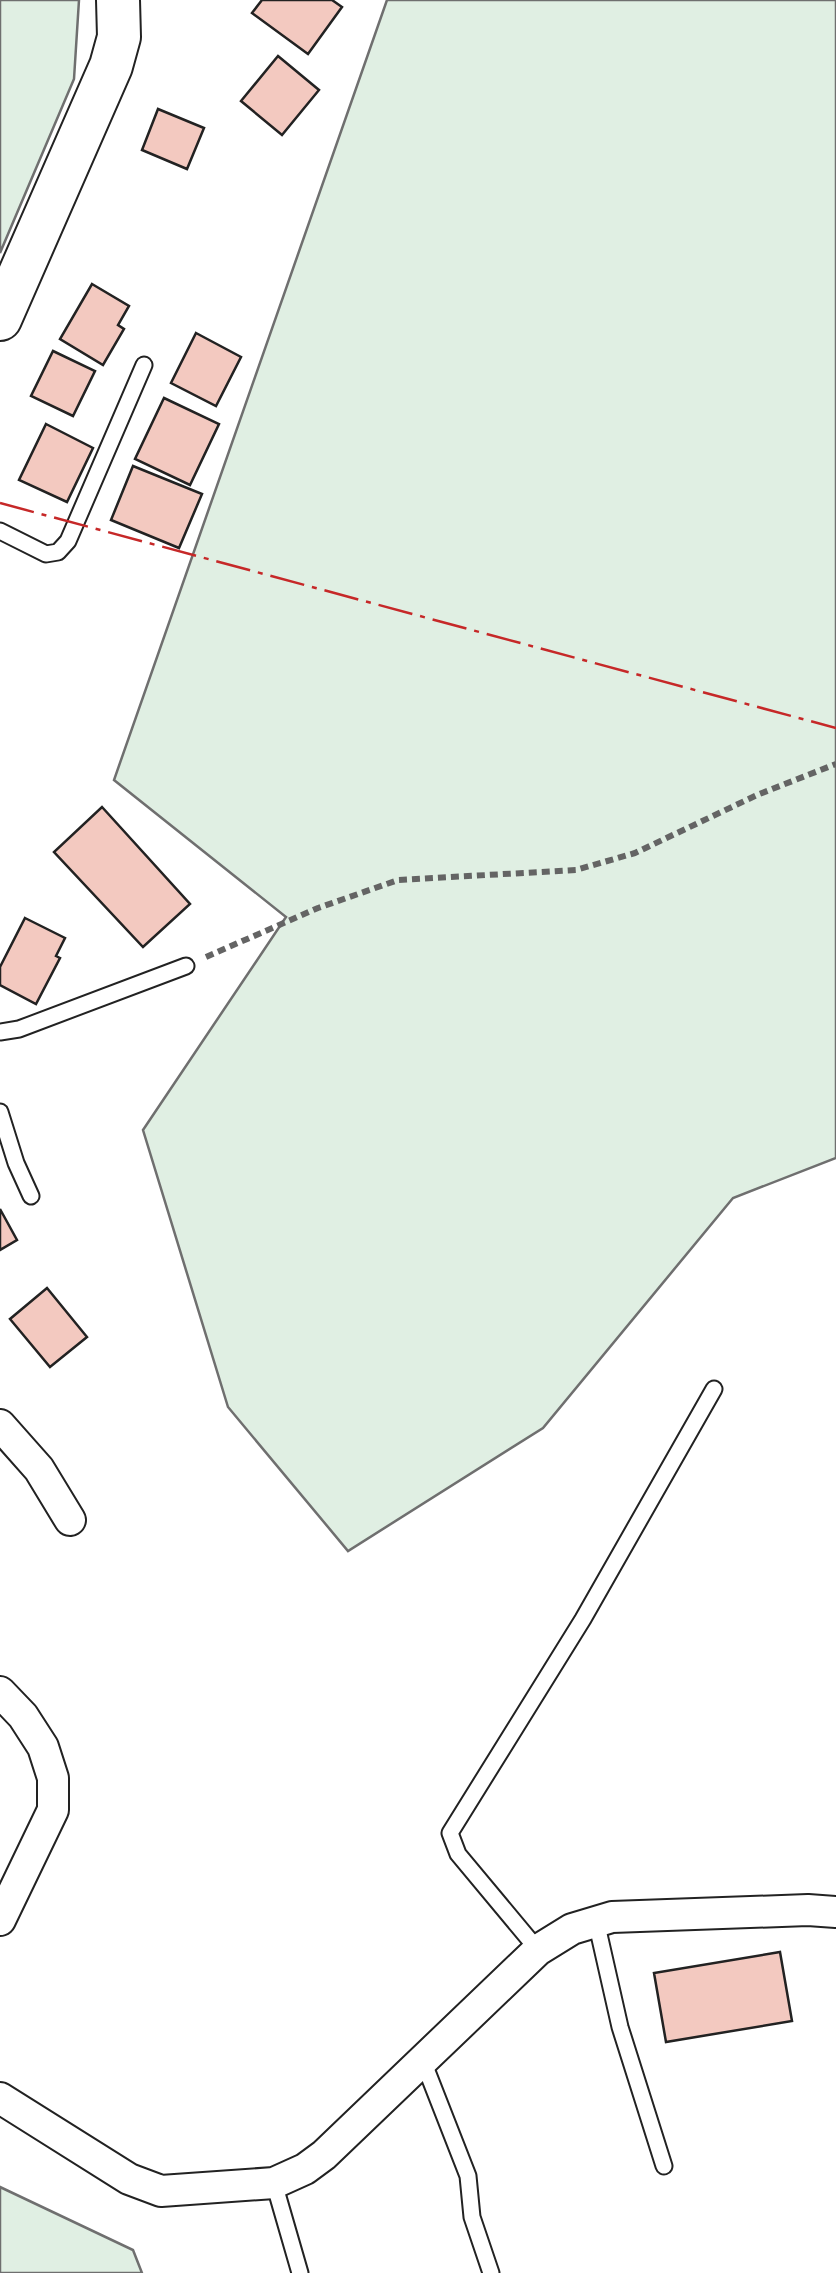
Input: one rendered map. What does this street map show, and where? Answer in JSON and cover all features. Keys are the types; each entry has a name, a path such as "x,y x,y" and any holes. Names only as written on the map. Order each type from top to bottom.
{"main road":[{"path":"0,319 110,66 119,37 118,0"}],"street":[{"path":"0,1424 39,1469 70,1520"},
{"path":"0,1692 23,1716 43,1747 53,1778 53,1810 0,1920"},
{"path":"0,2098 129,2179 160,2192 274,2183 324,2155 538,1950 572,1928 612,1917 836,1912"}],"lane":[{"path":"0,531 46,554 58,552 68,541 144,365"},
{"path":"0,1032 19,1029 186,966"},
{"path":"0,1112 31,1196"},
{"path":"538,1950 458,1854 450,1833 583,1620 714,1389"},
{"path":"596,1921 620,2027 664,2166"},
{"path":"423,2061 468,2176 472,2217 491,2273"},
{"path":"274,2183 300,2273"}],"path":[{"path":"186,966 318,908 398,880 576,870 635,852 836,764"}],"green space":[{"path":"0,0 79,0 74,79 0,253"},
{"path":"387,0 836,0 836,1158 733,1198 543,1428 348,1551 228,1407 143,1130 286,917 114,780"},
{"path":"0,2187 133,2250 142,2273 0,2273"}],"building":[{"path":"262,0 332,0 342,7 308,54 252,13"},
{"path":"278,56 319,90 282,135 241,101"},
{"path":"158,109 204,128 187,169 142,150"},
{"path":"92,284 129,306 118,325 124,329 103,365 60,339"},
{"path":"196,333 241,357 216,406 171,383"},
{"path":"53,351 95,371 73,416 31,396"},
{"path":"164,398 219,424 190,485 135,459"},
{"path":"46,424 93,448 67,502 19,480"},
{"path":"133,466 202,494 179,548 111,520"},
{"path":"102,807 190,904 143,947 54,852"},
{"path":"25,918 65,938 56,956 60,958 36,1004 0,985 0,967"},
{"path":"0,1209 17,1240 0,1250"},
{"path":"47,1288 87,1337 50,1367 10,1319"},
{"path":"780,1952 792,2021 666,2042 654,1973"}],"power":[{"path":"0,503 836,728"}]}
